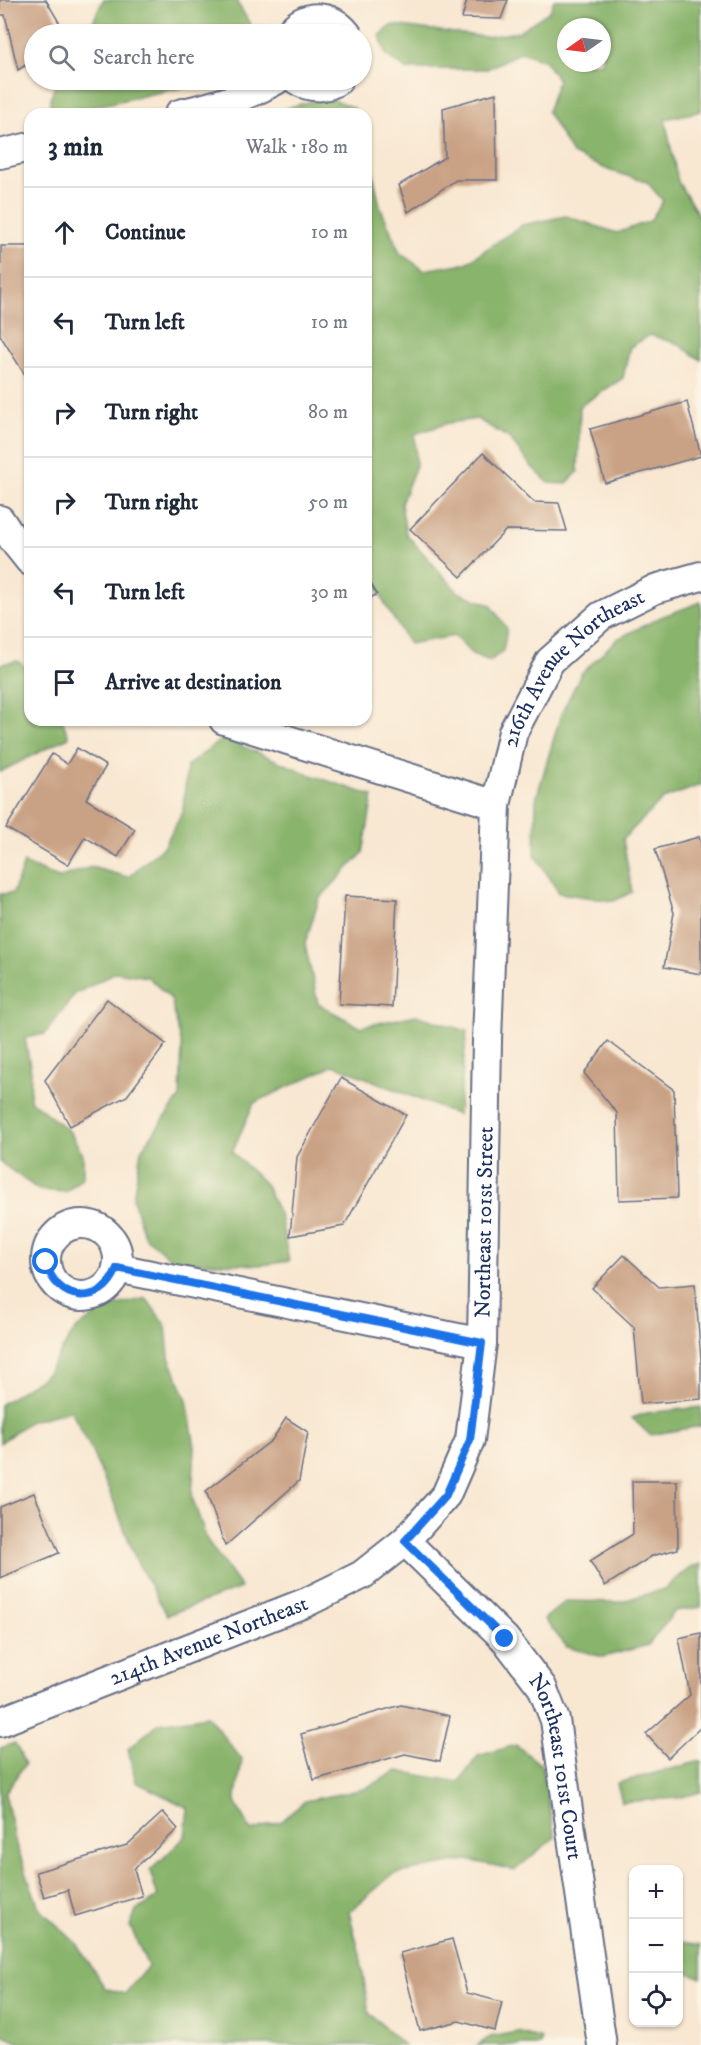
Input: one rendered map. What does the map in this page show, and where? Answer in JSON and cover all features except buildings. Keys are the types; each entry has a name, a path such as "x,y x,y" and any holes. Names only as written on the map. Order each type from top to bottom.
{"street":[{"path":"299,24 322,18 337,24"},
{"path":"207,108 226,104 257,90"},
{"path":"0,154 24,148"},
{"path":"0,520 24,554"},
{"name":"216th Avenue Northeast","path":"494,884 496,805 513,732 550,661 601,616 655,589 701,576"},
{"path":"243,726 496,805"},
{"name":"Northeast 101st Street","path":"405,1541 446,1495 470,1440 482,1343 487,1041 494,884"},
{"path":"117,1268 482,1343"},
{"name":"214th Avenue Northeast","path":"0,1722 307,1602 362,1575 405,1541"},
{"name":"Northeast 101st Court","path":"405,1541 505,1639 542,1687 555,1720 602,2045"}],"green space":[{"path":"103,0 236,0 250,24 92,24"},
{"path":"554,0 701,0 701,111 665,119 678,182 701,219 701,360 678,344 650,335 630,347 623,378 580,406 578,472 566,484 549,483 531,466 509,438 477,419 448,423 415,434 416,465 401,504 406,534 458,592 491,605 507,629 503,651 490,661 472,654 454,636 409,644 372,578 372,169 380,206 400,253 424,270 466,263 522,225 566,216 617,233 650,221 663,201 647,182 611,171 572,154 547,112 558,80 545,61 521,52 487,69 406,69 386,55 380,35 393,25 486,37 518,32 550,11"},
{"path":"54,90 170,90 88,108 51,108 50,100"},
{"path":"327,97 354,108 288,108"},
{"path":"701,602 701,785 663,799 623,839 632,892 614,901 559,893 535,855 536,799 561,714 581,674 617,639 661,617"},
{"path":"18,661 24,666 24,726 64,726 69,737 0,772 0,664"},
{"path":"223,738 311,775 373,796 363,853 319,899 305,944 318,1004 360,1027 416,1015 467,1031 458,1115 334,1065 254,1103 232,1152 265,1184 280,1216 289,1261 262,1265 173,1261 144,1236 133,1199 141,1150 180,1097 182,1046 171,999 148,977 116,972 75,994 45,1034 25,1038 31,1071 30,1100 70,1132 83,1155 83,1177 66,1192 39,1190 0,1162 0,894 13,893 24,863 58,878 91,867 128,877 164,846 183,811 187,766"},
{"path":"146,1298 166,1326 169,1357 187,1400 195,1447 192,1497 207,1540 241,1588 167,1615 137,1562 89,1445 71,1411 30,1421 0,1443 0,1405 47,1374 74,1331 105,1308"},
{"path":"701,1407 701,1426 650,1435 632,1418 646,1413"},
{"path":"701,1564 701,1607 675,1611 648,1645 603,1657 567,1647 544,1619 566,1601 620,1602 664,1589 691,1567"},
{"path":"208,1716 242,1760 235,1802 251,1831 282,1821 305,1801 364,1789 397,1771 459,1782 478,1756 516,1745 541,1765 555,1837 515,1870 467,1860 393,1874 349,1912 360,1955 369,2013 404,2045 24,2045 0,2034 0,1748 15,1743 25,1764 5,1793 16,1844 39,1908 76,1943 105,1988 125,1994 148,1966 130,1926 136,1911 158,1897 150,1871 185,1837 188,1808 136,1782 128,1749 159,1723"},
{"path":"701,1761 701,1792 678,1798 622,1802 617,1783"},
{"path":"683,1942 701,1945 701,1978 683,1971"},
{"path":"517,2032 542,2039 540,2045 478,2045 490,2037"}],"route":[{"path":"46,1262 55,1283 63,1291 74,1295 85,1296 96,1293 113,1279 117,1268 482,1343 470,1440 446,1495 405,1541 505,1639"}]}
